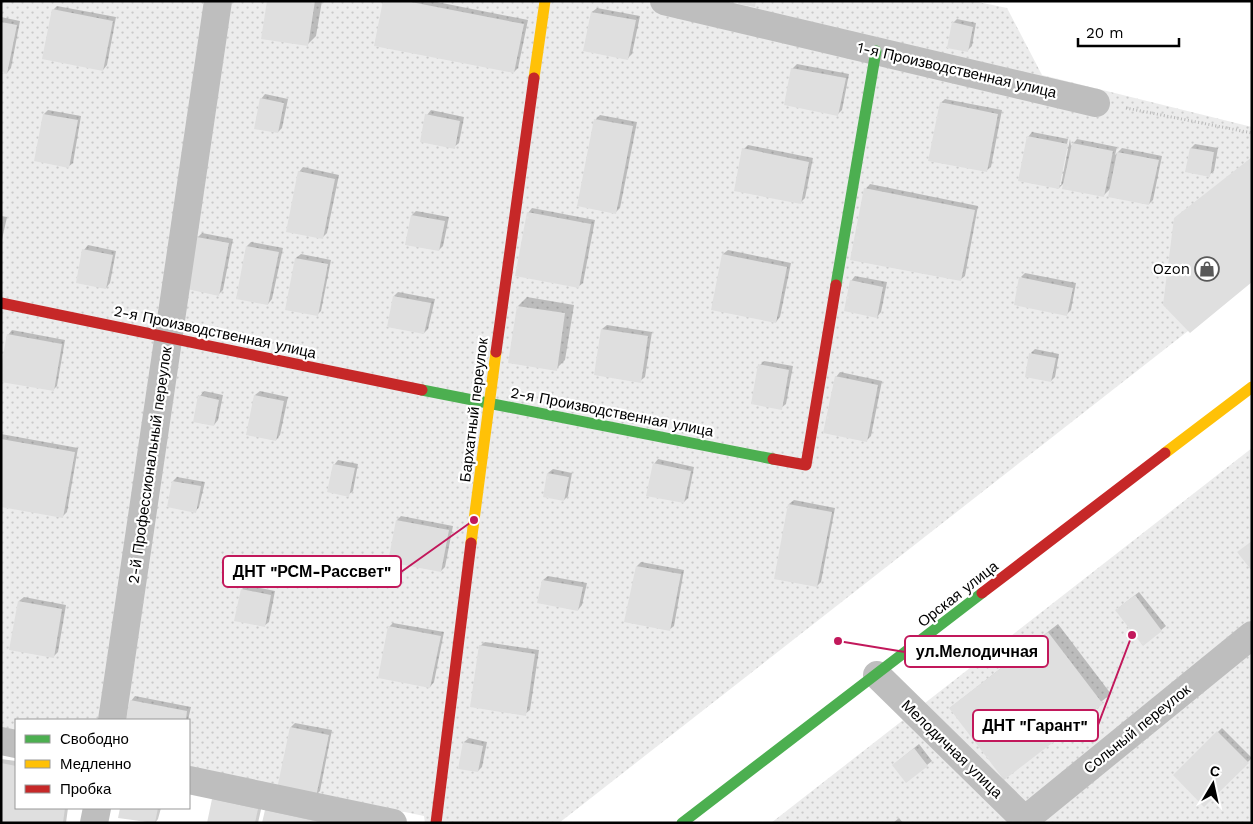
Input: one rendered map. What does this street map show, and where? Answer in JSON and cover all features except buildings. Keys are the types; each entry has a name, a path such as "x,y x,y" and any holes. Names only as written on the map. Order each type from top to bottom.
{"street":[{"name":"2-й Профессиональный переулок","path":"112,719 218,1"},
{"name":"Бархатный переулок","path":"436,823 489,404 545,1"},
{"name":"1-я Производственная улица","path":"664,1 1096,102"},
{"name":"2-я Производственная улица","path":"1,303 489,404 806,465 876,51"},
{"name":"Орская улица","path":"682,823 1252,387"},
{"name":"Сольный переулок","path":"1025,822 1252,635"},
{"name":"Мелодичная улица","path":"877,675 1025,822"},
{"path":"1,741 15,744"},
{"path":"190,780 393,823"},
{"path":"94,823 97,809"}],"path":[{"path":"1096,102 1252,133"}],"shaded area":[{"path":"1,1 973,1 1007,8 1042,75 1252,127 1252,281 559,823 425,823 424,816 190,767 190,719 15,719 15,731 1,728"},
{"path":"1252,448 1252,823 771,823"}],"traffic: fast":[{"path":"836,285 876,51"},
{"path":"422,390 773,459"},
{"path":"682,823 982,593"}],"traffic: slow":[{"path":"534,78 545,1"},
{"path":"471,543 496,352"},
{"path":"1165,453 1252,387"}],"traffic: jam":[{"path":"496,352 534,78"},
{"path":"773,459 806,465 836,285"},
{"path":"1,303 422,390"},
{"path":"982,593 1165,453"},
{"path":"436,823 471,543"}],"place":[{"name":"Ozon","path":"1207,269"},
{"name":"ДНТ \"РСМ-Рассвет\"","path":"474,520"},
{"name":"ДНТ \"Гарант\"","path":"1132,635"},
{"name":"ул.Мелодичная","path":"838,641"}]}
